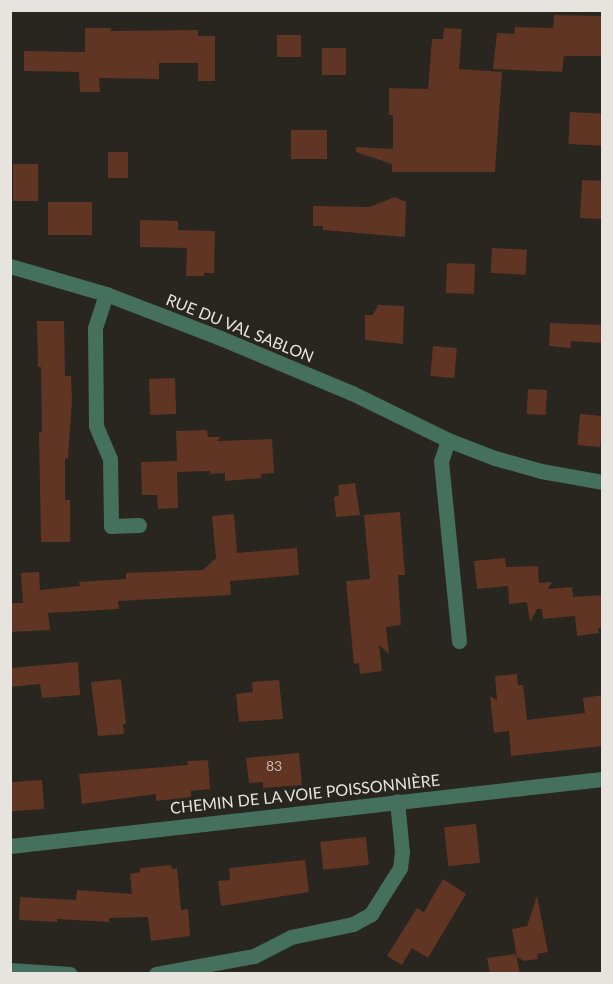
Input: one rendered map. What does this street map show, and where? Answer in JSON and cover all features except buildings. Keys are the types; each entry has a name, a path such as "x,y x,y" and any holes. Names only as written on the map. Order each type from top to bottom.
{"street":[{"name":"RUE DU VAL SABLON","path":"10,266 106,294 351,393 448,441 541,471 603,482"},
{"path":"106,294 95,328 96,426 110,459 111,526 139,525"},
{"path":"448,441 441,460 459,641"},
{"name":"CHEMIN DE LA VOIE POISSONNIÈRE","path":"10,846 603,779"},
{"path":"156,974 254,956 291,938 354,924 371,914 400,868 402,852 397,801"},
{"path":"10,970 70,974"}]}
